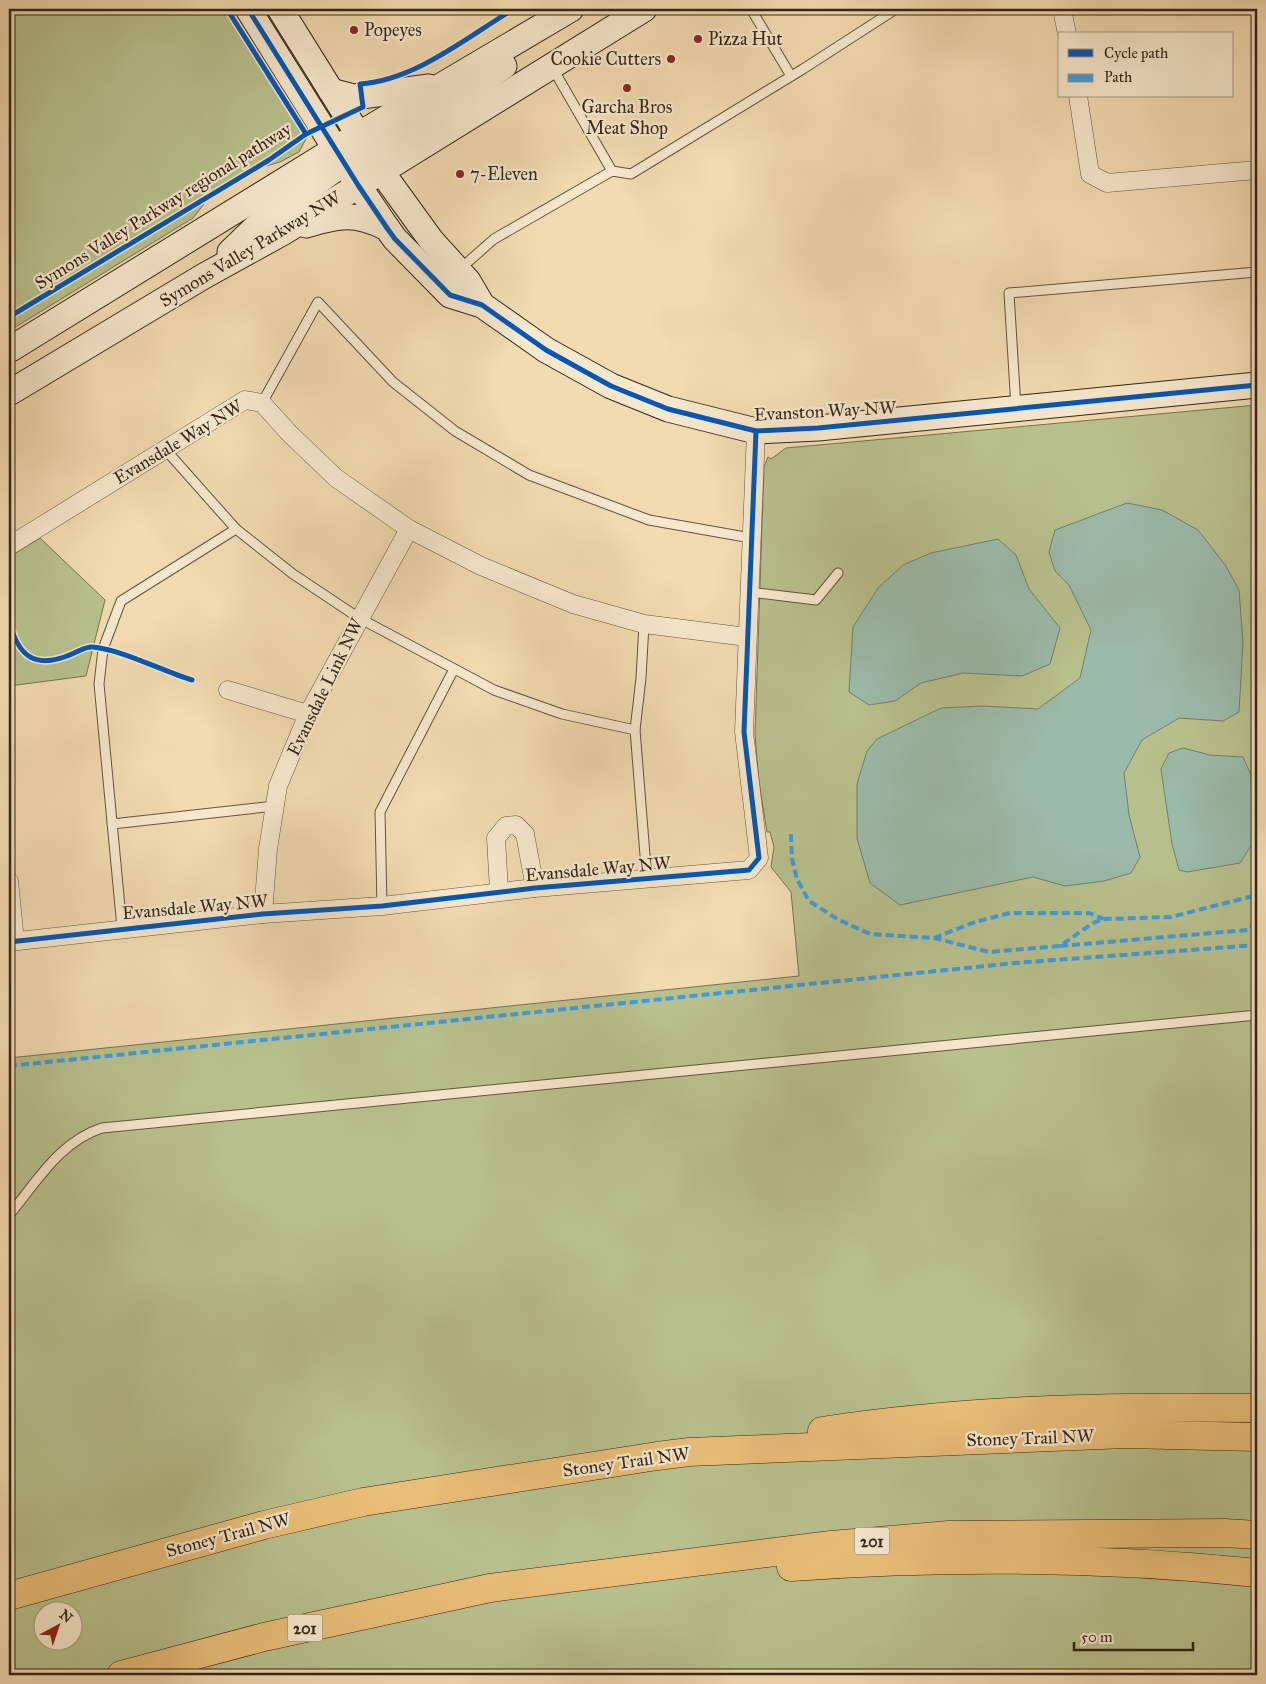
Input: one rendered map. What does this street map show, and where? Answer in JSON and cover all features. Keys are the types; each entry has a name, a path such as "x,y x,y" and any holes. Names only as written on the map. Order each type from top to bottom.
{"highway":[{"path":"689,1452 899,1420 1127,1406 1257,1408"},
{"name":"Stoney Trail NW","path":"9,1596 29,1588 264,1525 363,1502 689,1452 1126,1434 1257,1437"},
{"name":"201","path":"121,1675 264,1637 490,1588 831,1545 949,1535 1215,1533 1257,1535"},
{"path":"490,1588 843,1564 932,1560 1147,1564 1257,1573"}],"main road":[{"name":"Evanston Way NW","path":"248,9 358,185 395,239 450,295 482,305 546,350 611,386 668,409 756,431 818,428 1257,385"},
{"name":"Evanston Way NW","path":"280,9 376,164 431,240 468,281 482,305"},
{"path":"610,31 633,9"},
{"path":"358,185 362,166 376,164 552,66 644,9"},
{"path":"204,276 256,227 341,155 358,135 438,86 525,38 559,12"},
{"path":"376,164 519,56 525,38"},
{"path":"330,91 361,97 438,86"},
{"path":"9,350 341,155"},
{"name":"Symons Valley Parkway NW","path":"9,393 358,185"},
{"path":"282,232 329,219 353,216 368,218 388,228"}],"street":[{"path":"1062,9 1067,32"},
{"path":"1078,98 1090,174 1106,183 1257,170"},
{"name":"Evansdale Way NW","path":"9,546 244,400 262,403 289,433 336,478 409,529 481,566 573,604 644,624 747,637"},
{"name":"Evansdale Way NW","path":"9,881 12,941 264,914 382,906 535,888 749,870 759,858 744,732 756,431"},
{"name":"Evansdale Link NW","path":"264,914 268,849 278,786 308,714 409,529"},
{"path":"228,690 308,714"},
{"path":"499,892 496,838 506,826 516,825 525,834 535,888"}],"lane":[{"path":"751,9 791,76"},
{"path":"459,270 494,239 612,171 631,174 896,9"},
{"path":"552,66 612,171"},
{"path":"1016,408 1009,293 1257,272"},
{"path":"262,403 318,302 393,382 455,431 529,475 650,520 751,538"},
{"path":"164,448 236,529 293,574 359,618 494,690 562,714 635,730"},
{"path":"122,928 99,684 103,649 122,601 236,529"},
{"path":"749,592 816,600 838,573"},
{"path":"644,624 642,678 635,730 647,880"},
{"path":"382,906 380,812 454,669"},
{"path":"112,824 275,806"},
{"path":"9,1215 66,1147 79,1137 102,1128 1257,1015"}],"green space":[{"path":"9,9 234,9 308,125 307,137 299,152 280,162 259,168 208,199 193,218 9,331"},
{"path":"1257,405 1257,1675 9,1675 9,1058 799,976 791,892 771,867 774,847 770,832 767,832 759,782 755,735 764,467 768,457 771,459 786,448"},
{"path":"40,538 105,600 86,676 9,686 9,557"}],"shaded area":[{"path":"1127,503 1162,510 1198,530 1226,566 1239,590 1243,642 1239,712 1223,721 1179,718 1142,740 1124,773 1129,815 1140,857 1131,873 1104,881 1065,886 1033,877 900,905 870,883 857,838 857,784 867,751 877,739 941,708 983,706 1038,709 1080,678 1091,630 1069,585 1055,571 1049,552 1055,530"},
{"path":"998,539 1016,555 1029,589 1060,628 1050,664 1022,676 963,673 921,683 895,701 869,705 849,692 853,627 878,588 903,565 931,553"},
{"path":"1183,748 1210,755 1243,757 1251,775 1253,843 1240,863 1187,872 1179,870 1172,844 1161,769 1169,753"}],"marked path":[{"path":"791,834 792,859 797,879 809,901 839,920 870,934 934,938 989,952 1060,946 1093,923 1104,919 1171,917 1257,895"},
{"path":"934,938 975,922 1010,913 1089,913 1104,919"},
{"path":"1060,946 1248,930 1257,922"},
{"path":"9,1066 1015,963 1257,945"}],"cycle path":[{"path":"227,9 306,134"},
{"path":"248,9 387,228 395,239 450,295 482,305 546,350 611,386 668,409 756,431 818,428 1257,385"},
{"name":"Symons Valley Parkway regional pathway","path":"9,317 269,160 306,134 363,107 360,84 381,81 421,66 514,9"},
{"path":"9,942 263,914 382,906 535,888 749,870 759,858 744,732 756,431"},
{"path":"9,620 17,643 30,657 38,660 59,659 85,648 93,647 130,656 192,680"}],"place":[{"name":"Popeyes","path":"354,30"},
{"name":"Pizza Hut","path":"698,39"},
{"name":"Cookie Cutters","path":"671,59"},
{"name":"Garcha Bros Meat Shop","path":"627,88"},
{"name":"7-Eleven","path":"460,174"}]}
